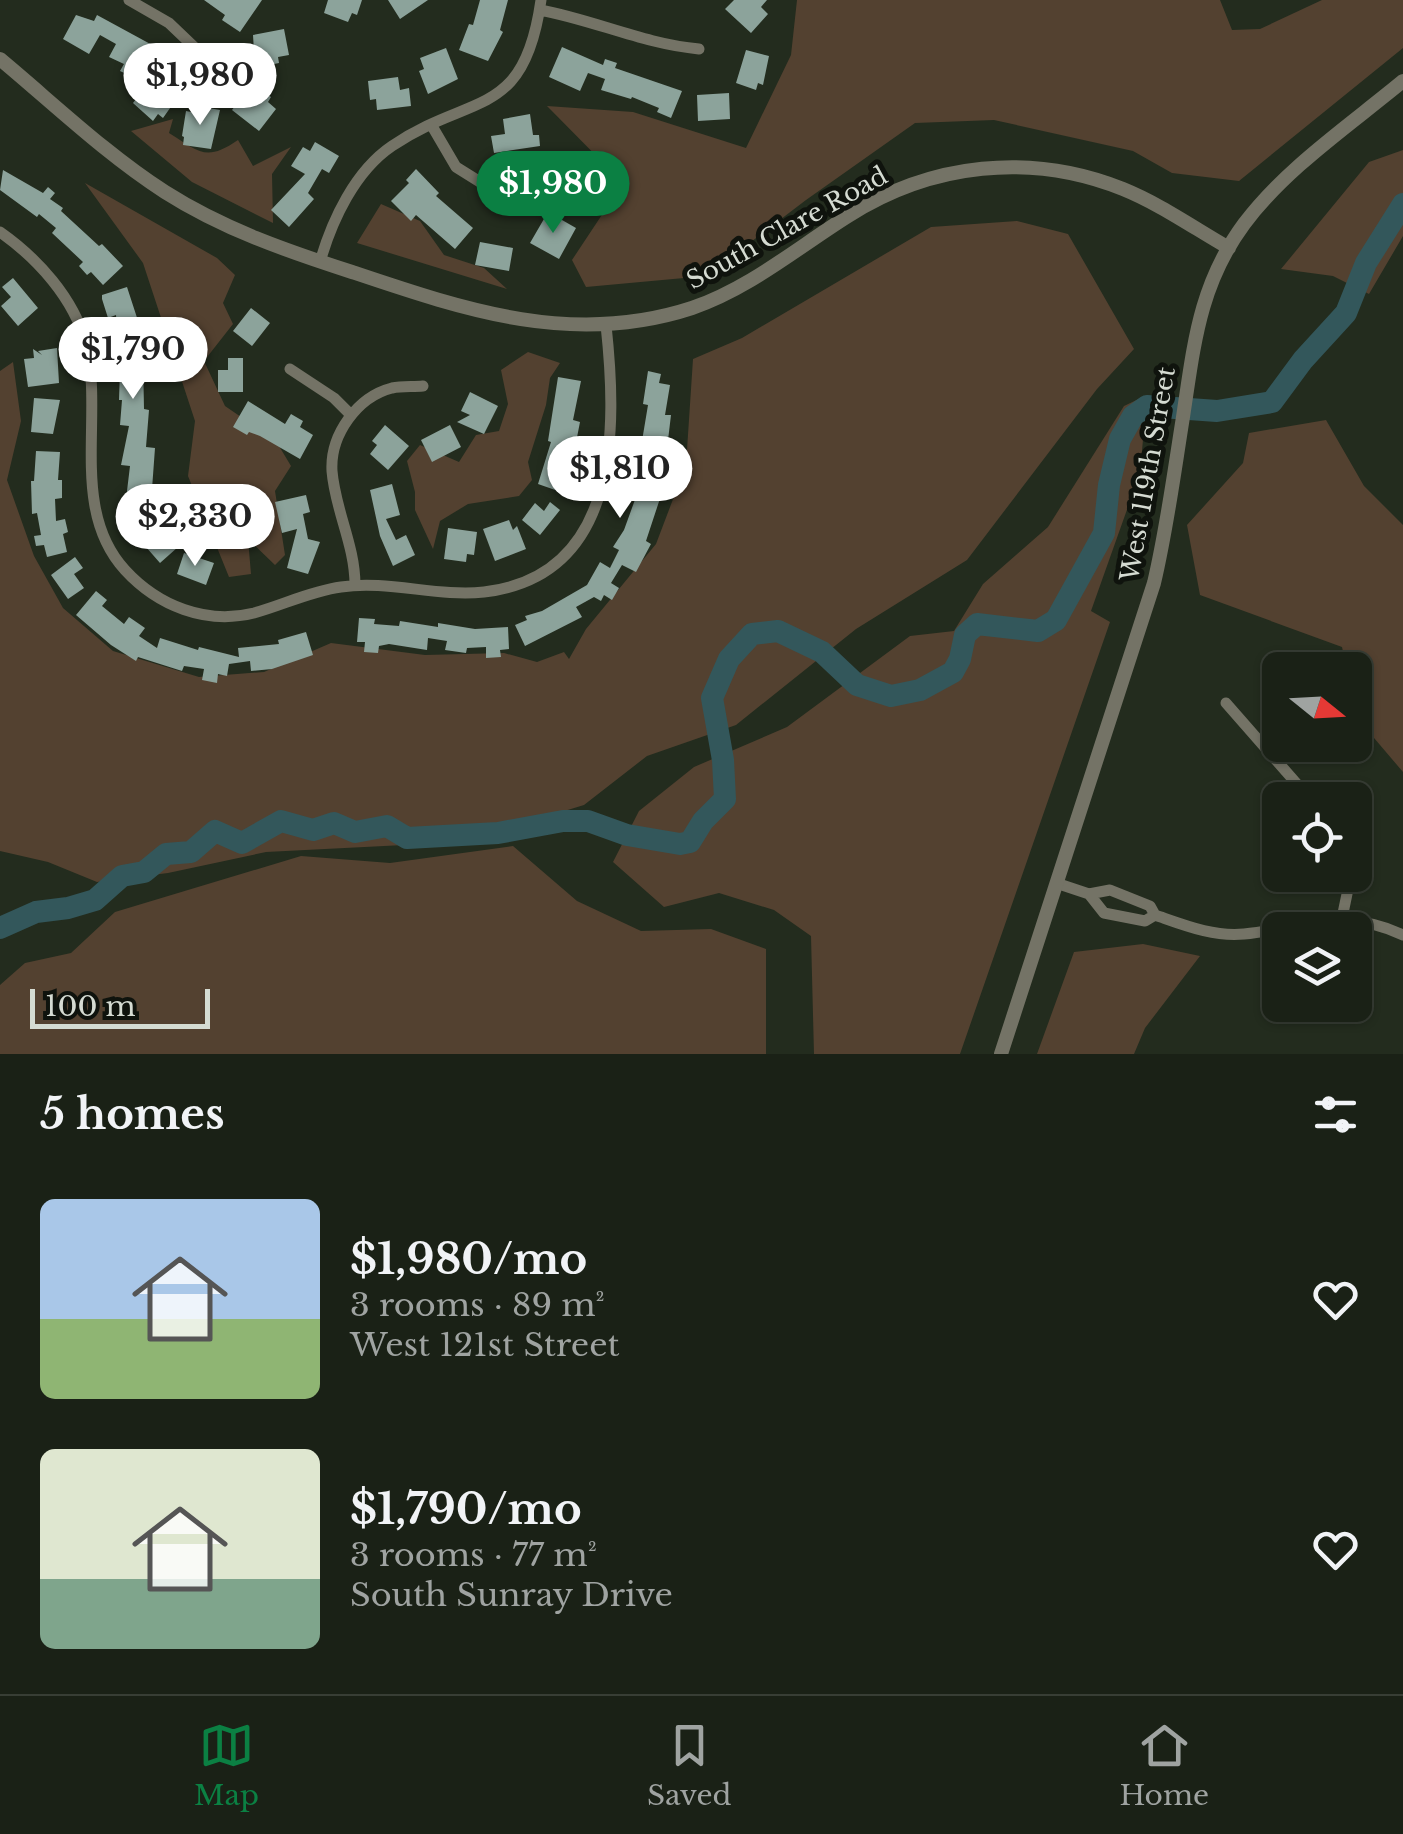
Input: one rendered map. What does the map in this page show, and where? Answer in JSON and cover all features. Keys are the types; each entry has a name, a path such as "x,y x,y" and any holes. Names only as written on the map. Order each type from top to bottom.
{"street":[{"path":"129,0 169,23 213,65"},
{"path":"320,262 354,186 374,161 390,147 477,107 500,93 516,75 534,40 540,5 670,46 699,49"},
{"name":"South Clare Road","path":"0,58 126,164 167,193 245,234 320,262 486,314 522,321 606,324 664,315 713,299 774,267 867,204 915,183 967,170 1020,166 1101,181 1150,202 1228,248"},
{"name":"West 119th Street","path":"1001,1054 1154,582 1170,508 1198,320 1208,290 1228,248 1274,190 1403,81"},
{"path":"432,126 456,168 504,198"},
{"path":"1,234 22,249 64,295 81,332 89,370 94,499 109,548 138,584 186,611 230,616 252,613 325,590 356,586 482,592 526,580 563,555 593,516 606,471 613,407 606,324"},
{"path":"290,369 352,414"},
{"path":"356,586 353,552 332,467 342,430 352,414 378,394 394,388 423,386"},
{"path":"1226,703 1296,782"},
{"path":"1056,883 1089,894 1110,890 1150,906 1154,915 1204,932 1242,935 1262,932"},
{"path":"1089,894 1104,912 1145,921 1154,915"},
{"path":"1372,924 1403,935"}],"shaded area":[{"path":"797,0 1220,0 1232,30 1260,29 1322,0 1403,0 1403,48 1239,181 1172,173 1133,151 994,120 915,123 706,276 586,287 572,260 623,183 547,106 633,112 746,148 791,55"},
{"path":"173,119 169,133 203,152 218,151 238,140 253,166 291,147 272,174 273,223 192,182 131,131"},
{"path":"1403,150 1403,236 1369,294 1333,276 1281,269 1369,162"},
{"path":"85,183 217,258 235,275 223,303 233,324 204,361 225,406 276,441 291,466 275,491 285,555 275,565 248,539 251,574 229,577 188,476 195,421 143,263"},
{"path":"381,204 420,221 444,255 484,268 507,289 357,243"},
{"path":"1017,221 1068,234 1134,349 1097,389 967,560 856,629 736,725 647,756 584,805 463,842 266,852 168,873 97,882 48,862 0,851 0,371 13,362 21,421 7,480 34,556 63,608 113,651 199,677 264,672 331,643 425,655 504,653 537,662 564,652 569,659 586,629 656,544 686,465 693,359 742,338 931,227"},
{"path":"528,352 560,363 550,378 528,462 532,480 519,496 468,504 440,521 433,549 415,510 407,461 420,445 459,462 476,435 499,431 508,404 501,370"},
{"path":"1147,395 1140,473 1091,611 1110,622 960,1054 814,1054 811,936 774,910 719,893 664,907 613,862 639,811 694,767 787,727 910,636 954,631 983,584 1048,527 1124,406"},
{"path":"1326,420 1364,486 1403,525 1403,772 1372,736 1372,652 1343,652 1342,647 1200,595 1187,525 1243,463 1249,433"},
{"path":"513,846 577,901 641,931 711,929 766,949 766,1054 0,1054 0,985 25,963 71,953 115,912 301,856 390,863"},
{"path":"1143,944 1200,956 1145,1028 1134,1054 1037,1054 1074,952"}],"building":[{"path":"204,0 262,0 240,32"},
{"path":"328,0 362,0 357,15 352,13 348,22 324,13"},
{"path":"388,0 428,0 400,19"},
{"path":"480,0 508,0 500,30 503,32 488,61 459,50 469,24 473,25"},
{"path":"734,0 767,0 761,7 768,14 751,33 725,9"},
{"path":"76,15 94,21 97,15 154,46 137,79 120,71 124,64 109,57 116,44 100,35 89,54 63,39"},
{"path":"284,29 289,55 278,57 279,63 255,68 253,35"},
{"path":"562,47 603,65 605,59 617,63 615,68 682,91 671,118 657,112 659,108 632,97 601,90 605,79 588,73 580,91 549,77"},
{"path":"446,48 458,79 428,94 419,71 424,69 420,58"},
{"path":"746,50 769,56 763,85 758,83 756,90 736,83"},
{"path":"398,77 400,90 409,88 411,106 377,110 376,99 370,100 368,81"},
{"path":"150,80 162,89 166,84 180,94 163,118 158,114 153,121 133,103"},
{"path":"253,83 271,97 268,102 276,109 259,131 232,110"},
{"path":"729,93 730,119 698,121 697,95"},
{"path":"203,107 220,110 211,149 183,145 186,111 202,114"},
{"path":"530,114 533,135 539,135 540,146 494,153 491,136 505,134 503,119"},
{"path":"315,142 339,156 329,173 322,169 308,193 314,199 289,227 271,210 305,174 291,166 303,147 310,151"},
{"path":"568,164 579,195 550,199 545,167"},
{"path":"416,169 439,193 436,196 473,228 455,249 416,215 411,221 391,201 409,183 406,180"},
{"path":"3,170 43,193 48,187 55,193 50,199 63,208 61,211 123,266 103,285 91,272 87,275 79,266 83,262 52,233 56,228 0,190"},
{"path":"548,212 576,228 559,259 530,243"},
{"path":"480,242 513,248 509,271 475,265"},
{"path":"13,278 38,308 18,326 1,306 11,297 2,287"},
{"path":"127,287 141,330 148,329 150,359 143,359 144,409 149,410 146,447 155,448 152,489 156,507 143,507 152,518 128,519 130,466 121,465 129,426 120,425 116,315 108,318 102,299 102,295"},
{"path":"251,308 270,323 252,346 233,331"},
{"path":"57,348 59,383 28,387 24,359 34,358 33,349 42,355 38,351"},
{"path":"228,358 243,358 243,392 218,392 218,370 228,370"},
{"path":"648,371 661,374 659,383 670,385 665,415 671,415 666,457 673,459 646,541 651,544 636,572 622,565 611,583 619,588 612,600 604,595 601,601 594,597 576,607 582,617 525,646 515,625 527,620 525,616 542,611 587,585 600,562 610,568 619,550 613,547 624,530 645,472 637,471 648,405 643,404"},
{"path":"558,377 581,381 573,420 580,422 572,463 577,464 571,483 565,481 561,492 538,484 551,442 548,441"},
{"path":"470,392 498,406 484,434 457,422 470,415 461,411"},
{"path":"34,398 60,400 53,434 31,432"},
{"path":"248,401 285,424 291,414 303,421 300,427 313,435 300,459 260,436 249,432 247,435 233,427"},
{"path":"385,425 409,446 388,470 370,454 377,445 372,441"},
{"path":"450,425 461,447 432,462 421,440"},
{"path":"36,451 60,452 58,480 62,480 62,498 55,499 56,521 65,519 67,552 47,557 44,545 36,546 34,536 41,535 37,513 32,514 31,481"},
{"path":"392,484 400,515 386,519 396,540 406,535 415,555 393,566 380,536 370,490"},
{"path":"306,495 310,512 303,514 308,539 320,542 308,574 287,568 297,529 282,533 275,502"},
{"path":"550,502 560,510 540,535 522,520 535,503 544,511"},
{"path":"509,520 513,530 517,526 526,549 495,561 483,529"},
{"path":"157,523 178,547 160,563 139,539"},
{"path":"448,528 477,532 474,555 467,554 466,562 444,559"},
{"path":"184,553 214,563 206,585 177,574"},
{"path":"75,557 83,568 74,574 84,588 68,599 51,575"},
{"path":"96,591 107,600 102,606 124,624 129,617 145,628 139,636 157,648 160,638 239,657 238,648 279,644 278,640 306,632 313,655 272,669 251,671 250,661 229,664 227,676 218,674 217,683 202,680 204,669 184,666 182,671 138,657 136,661 76,615"},
{"path":"359,618 399,626 400,621 438,627 438,623 475,629 508,627 509,649 500,650 501,657 486,658 486,647 467,648 466,653 445,650 447,641 428,638 427,650 389,644 379,646 378,653 364,652 365,642 357,642"}],"waterway":[{"path":"0,928 36,912 95,900 122,876 144,872 166,854 191,852 215,831 242,843 281,821 313,830 334,823 355,832 387,826 407,838 498,833 563,821 588,821 627,835 680,844 690,842 703,821 725,799 712,698 729,659 752,634 778,631 822,652 857,685 891,696 920,690 953,672 965,635 977,624 1038,631 1056,620 1104,533 1109,485 1120,439 1133,416 1147,406 1217,411 1272,402 1303,360 1346,313 1366,263 1403,204"}]}
